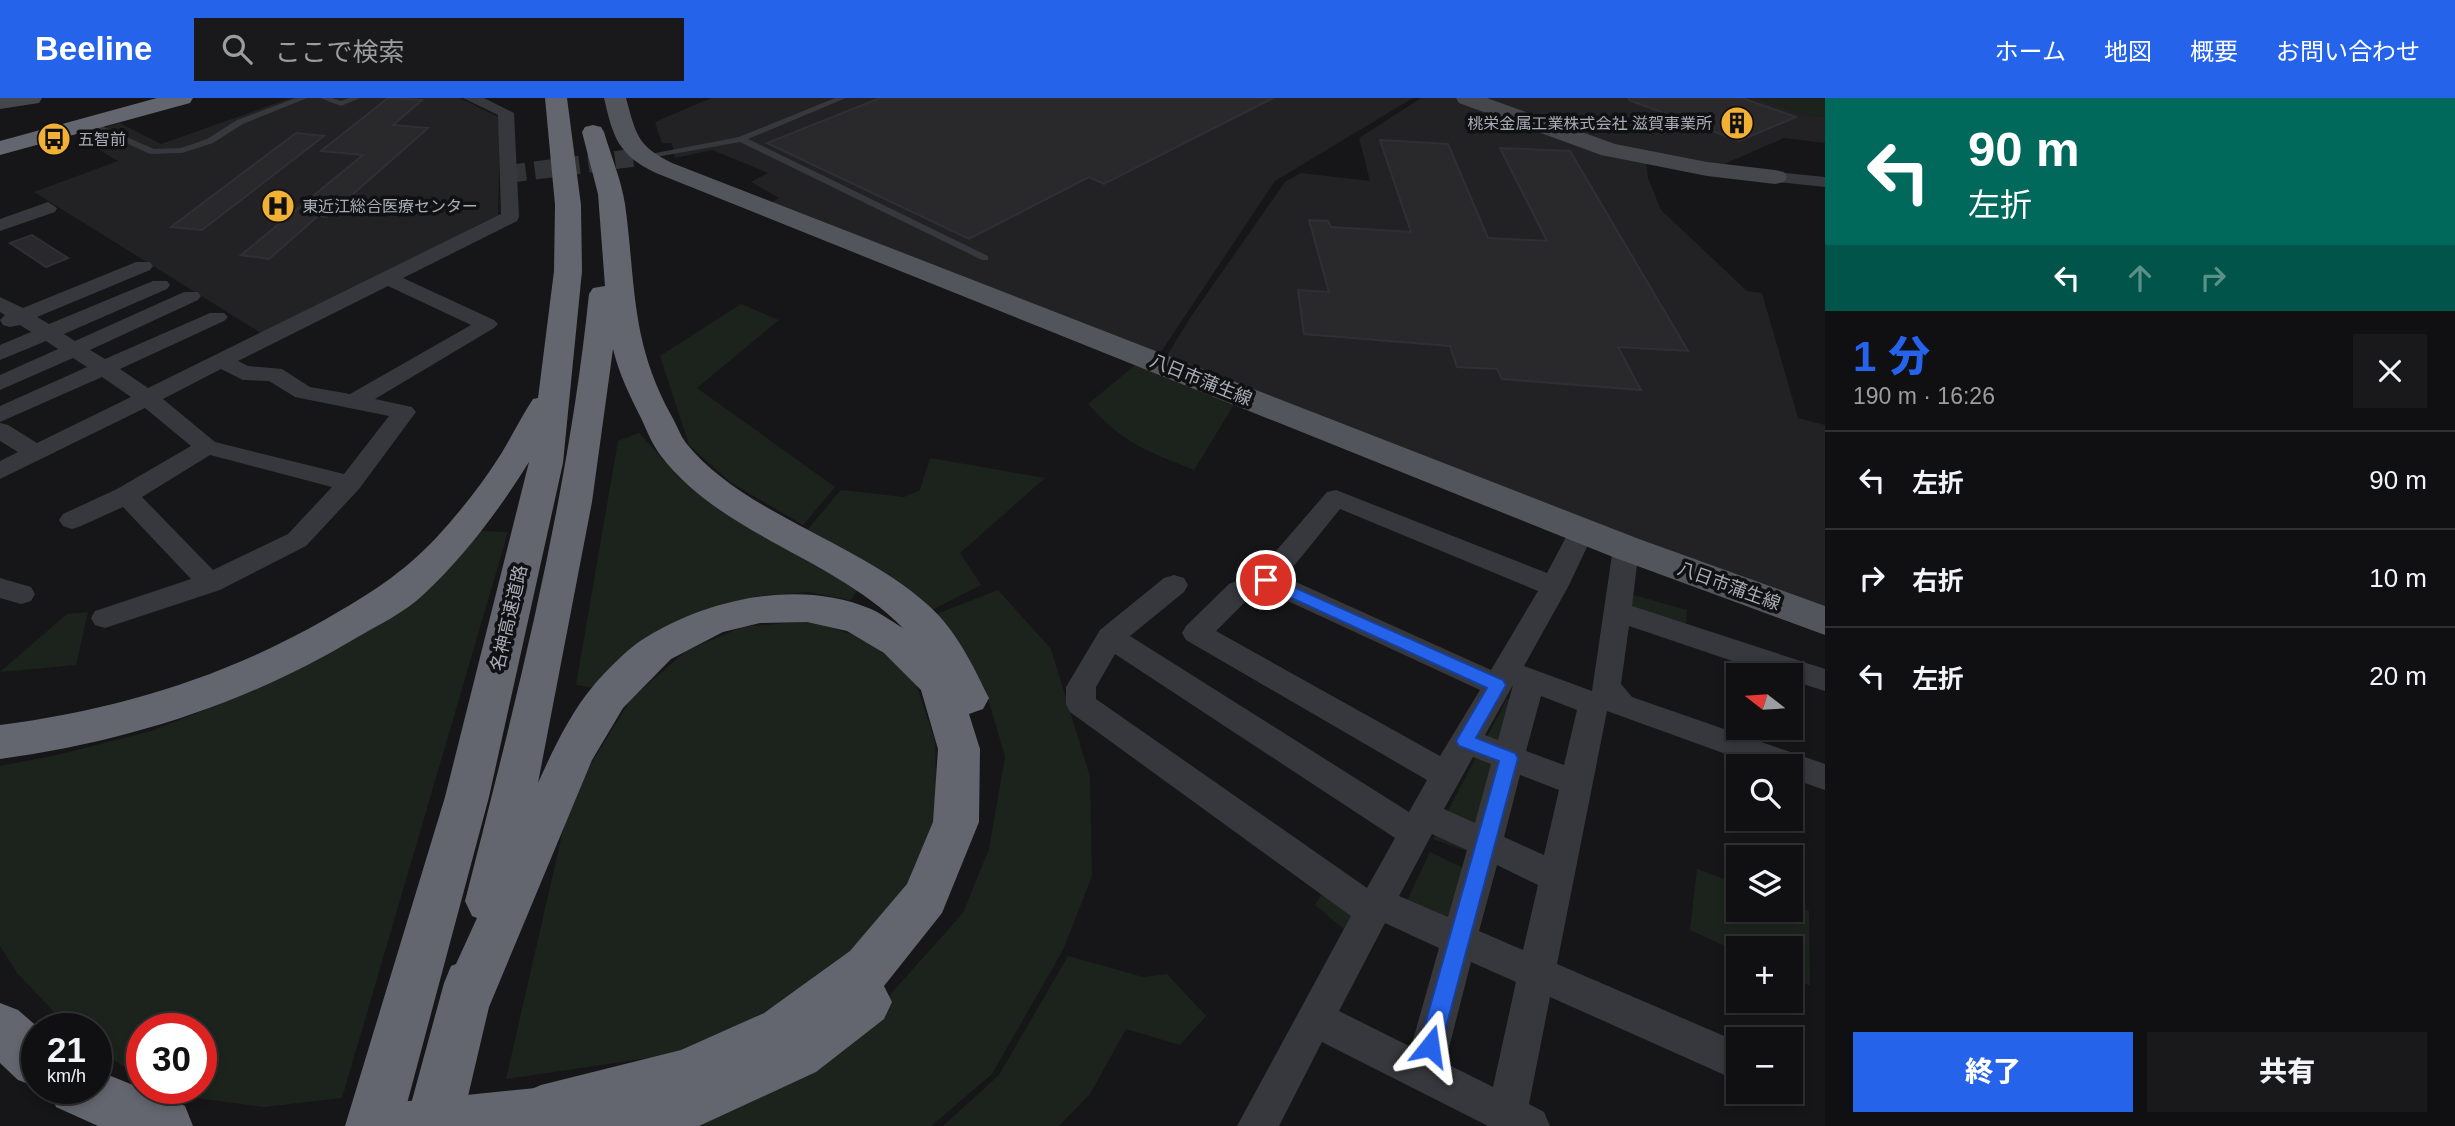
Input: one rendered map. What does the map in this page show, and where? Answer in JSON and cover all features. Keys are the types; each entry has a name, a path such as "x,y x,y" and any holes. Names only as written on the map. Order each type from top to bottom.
{"highway":[{"path":"0,148 182,98"},
{"name":"名神高速道路","path":"373,1126 467,797 545,463 568,271 568,205 556,98"},
{"path":"433,1126 513,801 583,466 599,348 605,268 603,201 588,115"},
{"path":"588,115 612,200 619,305 628,354 648,402 674,450 718,491 883,588 925,624 961,675 983,744 980,826 949,907 887,986 797,1054 684,1105 612,1126"},
{"path":"0,742 104,725 213,693 316,645 405,589 466,529 509,469 557,380"},
{"path":"404,1126 541,1112 684,1076 782,1031 868,968 925,898 956,822 959,749 939,684 898,643 858,619 807,608 760,609 712,621 657,649 608,697 573,754 463,1007"},
{"path":"0,1028 21,1047"},
{"path":"111,1104 165,1126"}],"main road":[{"path":"615,98 625,135 639,157"},
{"name":"八日市蒲生線","path":"639,157 1626,548 1825,621"}],"street":[{"path":"0,102 31,98"},
{"path":"0,471 510,218 506,113 471,98"},
{"path":"1467,98 1609,149 1707,169 1825,182"},
{"path":"0,225 48,208"},
{"path":"0,326 143,266"},
{"path":"354,402 487,324 387,278"},
{"path":"0,353 160,285"},
{"path":"0,383 191,296"},
{"path":"0,303 76,348 149,398 207,447 350,483"},
{"path":"0,415 217,317"},
{"path":"105,618 210,583 297,540 350,483 404,412 303,392 274,374 243,373 223,360"},
{"path":"0,430 35,453"},
{"path":"72,520 126,495 207,447"},
{"path":"126,495 210,583"},
{"path":"1446,775 1196,633 1239,591 1266,580 1336,498 1554,587"},
{"path":"1257,1126 1317,1020 1374,907 1465,741 1511,679 1582,530"},
{"path":"1317,1020 1519,1120 1535,974 1576,783 1606,687 1626,548"},
{"path":"1266,580 1511,679 1620,705 1825,777"},
{"path":"1174,585 1110,637 1081,687 1081,704 1374,907 1459,940 1726,1057"},
{"path":"1617,612 1825,680"},
{"path":"1110,637 1420,824 1486,844 1556,877"},
{"path":"1423,1073 1509,758 1511,679"},
{"path":"1465,741 1576,783"}],"lane":[{"path":"89,124 153,152 182,150 210,141 240,122 303,98"},
{"path":"324,98 341,104 356,98"},
{"path":"639,157 741,139 842,98"},
{"path":"741,139 985,258"}],"shaded area":[{"name":"東近江総合医療センター","path":"291,98 460,98 500,118 498,221 261,333 34,192 118,161 75,136 120,123 161,144"},
{"path":"711,98 1413,98 1275,181 1155,361 762,208 779,198 751,182 768,173 712,150 675,158 672,143 662,143 655,122"},
{"path":"1421,98 1459,98 1646,162 1648,178 1661,210 1747,291 1762,293 1798,418 1825,425 1825,621 1163,362 1192,315 1285,182 1301,173 1370,181 1359,138"},
{"path":"1487,98 1756,98 1806,115 1825,117 1825,143 1784,138 1715,168 1624,149"},
{"path":"1756,98 1825,98 1825,117 1806,115"},
{"path":"741,304 779,320 697,388 835,487 803,525 730,482 689,445 660,356"},
{"path":"1140,361 1238,398 1194,470 1137,445 1113,429 1088,404"},
{"path":"639,433 679,477 740,518 859,587 851,600 808,592 757,596 705,612 596,688 576,685 618,441"},
{"path":"930,458 1045,478 960,553 981,585 930,611 808,529 841,490 904,497 920,490"},
{"path":"480,531 508,532 342,1098 264,1107 217,1101 217,1013 126,1013 126,1068 112,1059 112,1013 55,1013 18,974 0,946 0,766 57,755 151,731 233,699 338,647"},
{"path":"998,590 1051,649 1090,777 1092,876 1063,950 992,1074 931,1126 669,1126 870,1017 963,913 989,849 1005,757 985,688 934,615"},
{"path":"1627,593 1687,610 1685,633 1620,617"},
{"path":"88,612 76,665 0,672 67,614"},
{"path":"811,621 860,637 913,674 935,741 937,817 918,881 840,968 696,1051 506,1079 568,809 574,791 631,699 686,651 742,627"},
{"path":"1507,699 1517,700 1472,853 1433,839"},
{"path":"1430,852 1467,870 1443,945 1396,924"},
{"path":"1697,869 1726,880 1726,922 1803,922 1803,909 1809,911 1810,986 1803,982 1803,936 1726,936 1726,946 1690,930"},
{"path":"1327,886 1360,911 1346,931 1315,905"},
{"path":"1068,956 1143,977 1167,974 1206,1016 1180,1045 1126,1029 1090,1094 1059,1126 943,1126 999,1075"}],"building":[{"path":"388,98 422,100 393,125 428,128 327,217 318,216 269,259 241,255 363,155 321,151"},
{"path":"880,98 1273,98 1104,184 1089,177 969,239 767,143"},
{"name":"桃栄金属工業株式会社 滋賀事業所","path":"1629,98 1742,98 1796,117 1739,141"},
{"path":"296,133 324,136 202,230 171,227"},
{"path":"1380,140 1448,144 1488,238 1547,241 1500,148 1570,151 1688,351 1618,347 1641,390 1502,379 1497,369 1457,367 1450,346 1304,334 1298,290 1329,292 1309,220 1328,221 1331,227 1411,232"},
{"path":"32,235 68,258 46,267 10,243"}],"tunnel":[{"path":"508,174 639,157"}],"place":[{"name":"桃栄金属工業株式会社 滋賀事業所","path":"1737,123"},
{"name":"五智前","path":"54,139"},
{"name":"東近江総合医療センター","path":"278,206"}],"route":[{"path":"1266,580 1497,685 1465,741 1509,758 1430,1046"}]}
